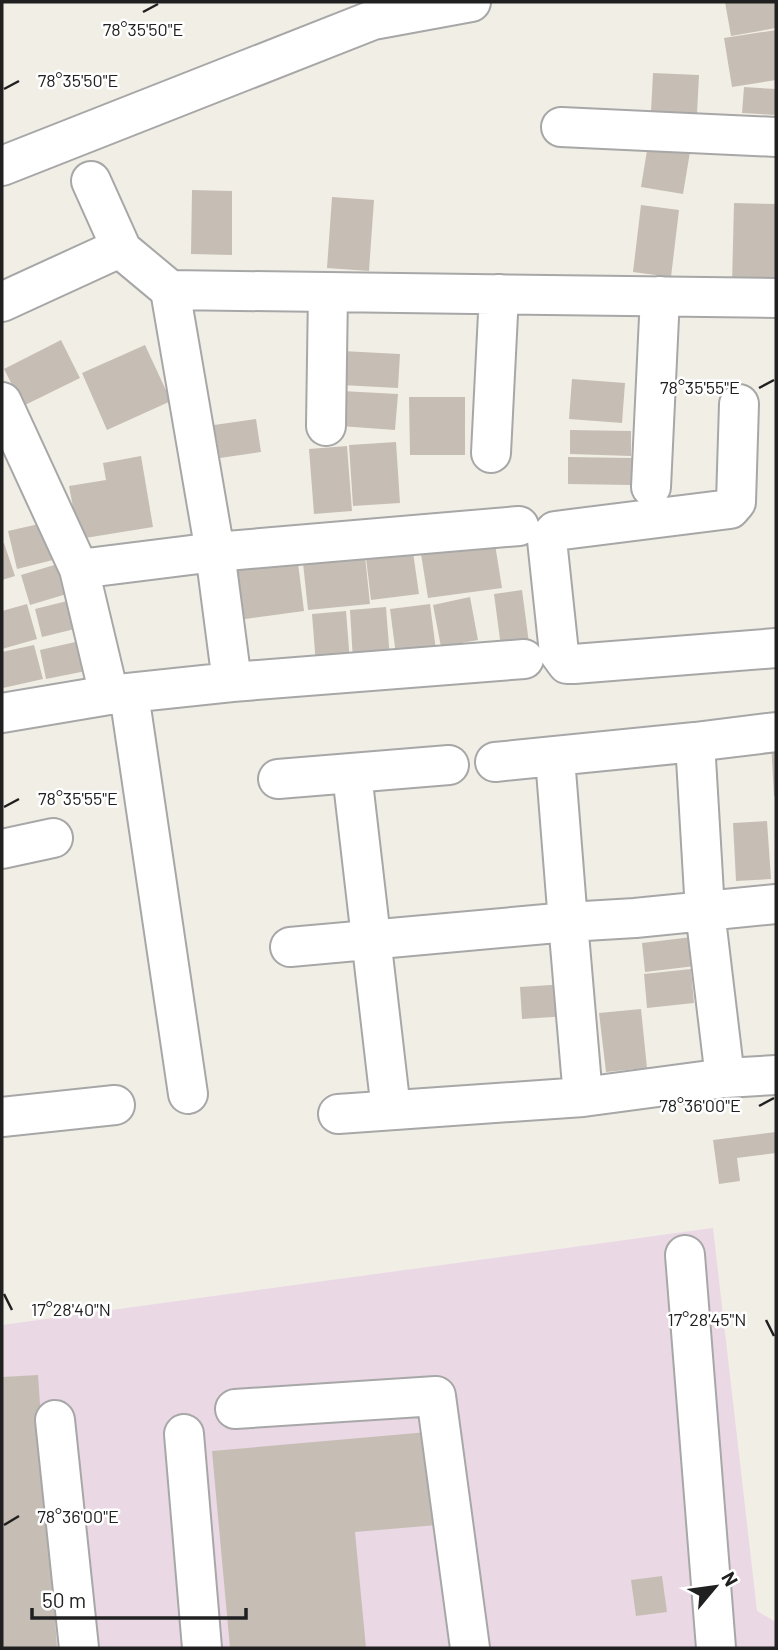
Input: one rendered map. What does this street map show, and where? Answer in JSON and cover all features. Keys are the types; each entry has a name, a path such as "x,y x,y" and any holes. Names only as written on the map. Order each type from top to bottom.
{"street":[{"path":"2,166 373,20 471,2"},
{"path":"561,127 776,137"},
{"path":"92,181 122,250"},
{"path":"2,302 111,252 122,250 132,255 170,290 215,552 232,682"},
{"path":"170,290 776,298"},
{"path":"326,426 328,292"},
{"path":"491,453 499,294"},
{"path":"652,486 660,296"},
{"path":"2,402 79,569 119,695 188,1094"},
{"path":"739,404 736,502 730,509 555,531 550,535 547,540 559,653 567,664 574,664 776,648"},
{"path":"79,569 215,552 519,526"},
{"path":"2,713 119,695 232,682 524,659"},
{"path":"495,762 555,758 776,732"},
{"path":"695,742 705,911 725,1078"},
{"path":"555,758 583,1097"},
{"path":"278,779 449,765"},
{"path":"352,774 391,1110"},
{"path":"2,849 53,838"},
{"path":"289,947 776,904"},
{"path":"338,1114 583,1097 725,1078 776,1075"},
{"path":"2,1117 115,1105"},
{"path":"685,1255 716,1648"},
{"path":"234,1409 436,1396 470,1648"},
{"path":"55,1420 79,1648"},
{"path":"184,1434 202,1648"}],"shaded area":[{"path":"713,1228 757,1611 776,1622 776,1648 2,1648 2,1325"}],"building":[{"path":"725,2 775,2 776,28 731,36"},
{"path":"776,30 776,80 732,87 724,38"},
{"path":"653,73 699,75 697,114 651,112"},
{"path":"744,87 776,89 776,115 742,113"},
{"path":"650,132 692,140 683,194 641,187"},
{"path":"192,190 232,191 232,255 191,254"},
{"path":"332,197 374,200 369,271 327,268"},
{"path":"734,203 776,204 776,285 732,284"},
{"path":"641,205 679,210 671,277 633,272"},
{"path":"61,340 80,378 23,406 4,369"},
{"path":"145,345 171,401 107,430 82,373"},
{"path":"342,351 400,354 398,388 341,385"},
{"path":"572,379 625,383 622,423 569,419"},
{"path":"342,391 398,394 395,430 340,426"},
{"path":"409,397 465,397 465,455 410,455"},
{"path":"256,419 261,452 220,458 214,425"},
{"path":"570,430 631,431 631,456 570,454"},
{"path":"396,442 400,503 353,506 349,445"},
{"path":"347,446 352,511 314,514 309,449"},
{"path":"141,456 153,527 79,539 69,486 106,480 103,463"},
{"path":"568,457 632,458 631,485 568,484"},
{"path":"52,521 61,558 17,569 8,531"},
{"path":"4,543 15,576 2,580 2,544"},
{"path":"495,544 502,588 428,598 421,554"},
{"path":"413,552 419,594 371,600 366,558"},
{"path":"365,556 370,604 308,610 303,563"},
{"path":"61,563 70,593 30,605 21,575"},
{"path":"298,563 304,611 231,621 225,572"},
{"path":"522,590 529,643 501,647 494,594"},
{"path":"470,597 478,640 441,647 433,605"},
{"path":"71,600 79,628 42,637 35,609"},
{"path":"27,604 37,639 2,649 2,611"},
{"path":"430,604 436,650 396,655 390,609"},
{"path":"386,607 390,659 353,661 350,610"},
{"path":"346,611 350,662 316,665 312,614"},
{"path":"84,640 91,670 46,679 40,650"},
{"path":"34,645 43,679 3,688 2,652"},
{"path":"771,742 776,742 776,796 774,796"},
{"path":"767,821 771,879 736,881 733,823"},
{"path":"692,937 695,966 645,972 642,943"},
{"path":"691,969 694,1003 647,1008 644,974"},
{"path":"566,984 568,1016 522,1019 520,987"},
{"path":"641,1009 647,1068 606,1072 599,1013"},
{"path":"776,1132 776,1153 737,1158 740,1181 719,1184 713,1140"},
{"path":"38,1375 57,1648 2,1648 2,1377"},
{"path":"428,1432 437,1525 355,1532 366,1648 230,1648 212,1451"},
{"path":"662,1576 667,1612 636,1616 631,1580"}]}
